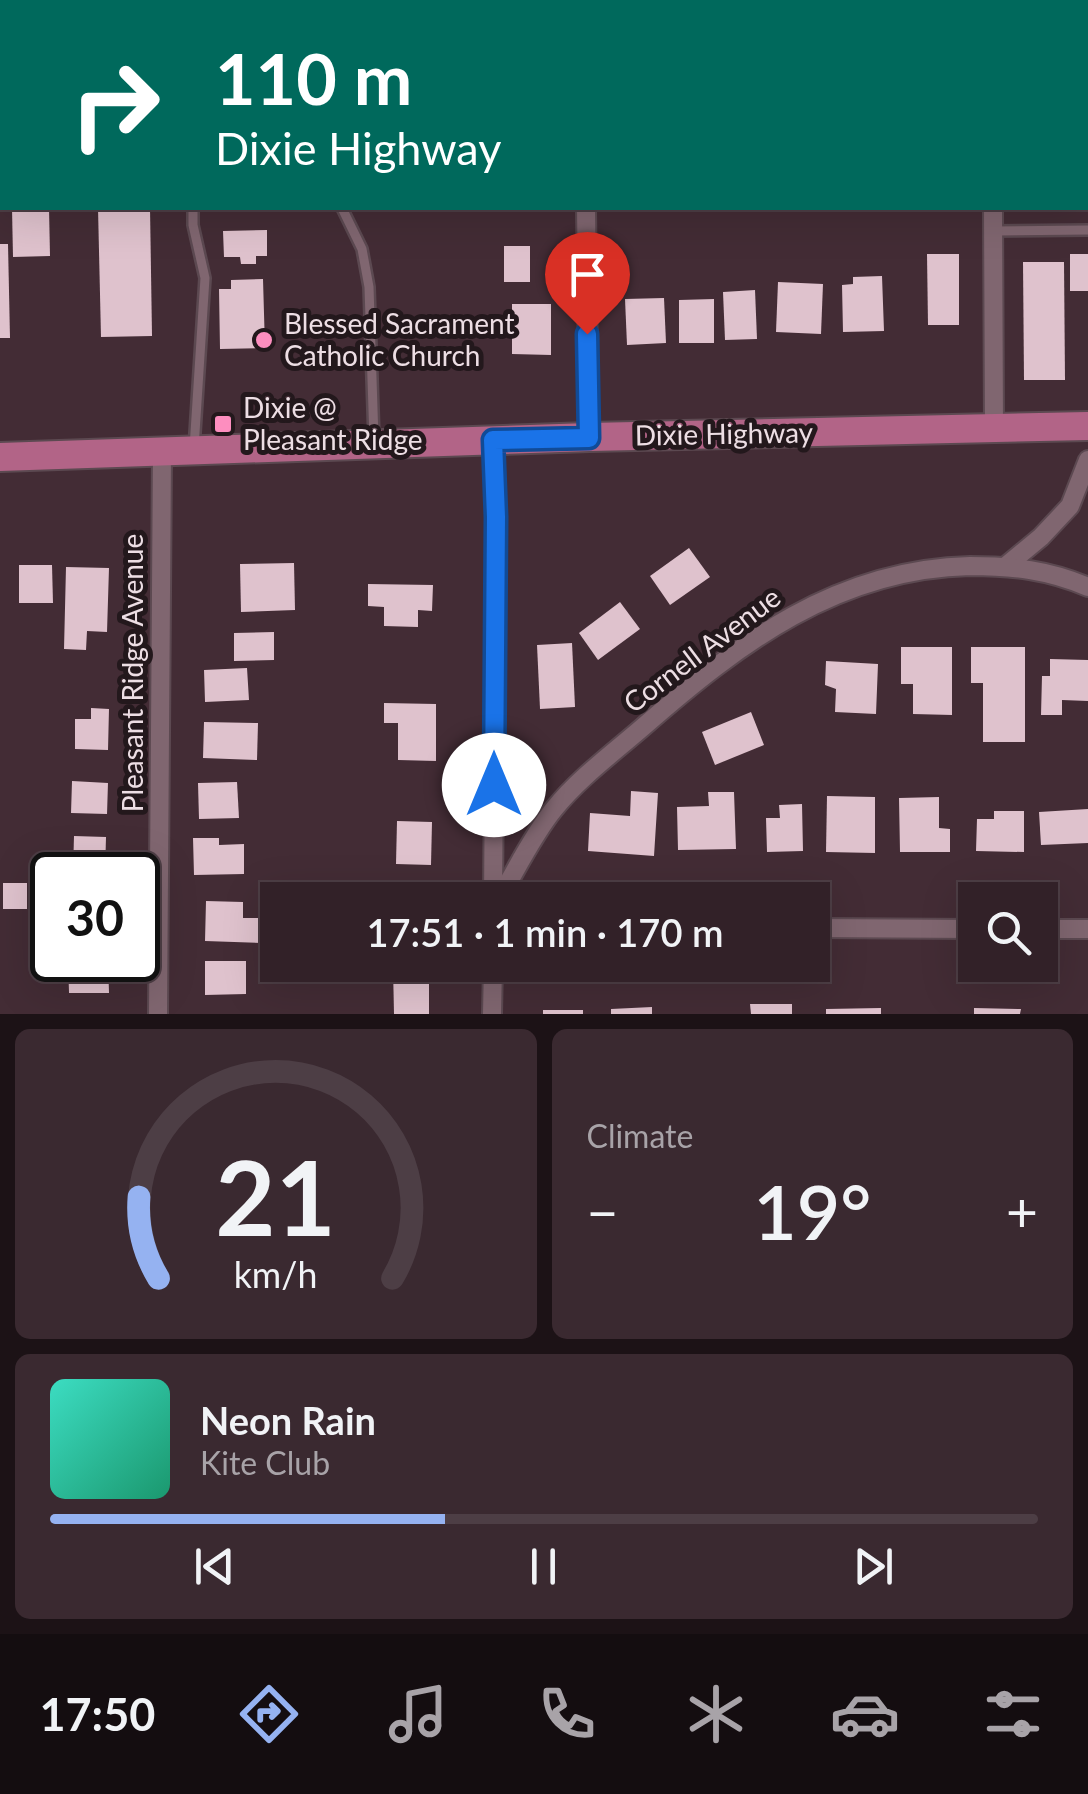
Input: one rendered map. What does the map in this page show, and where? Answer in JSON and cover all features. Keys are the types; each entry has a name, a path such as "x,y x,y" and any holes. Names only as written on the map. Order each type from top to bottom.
{"main road":[{"name":"Dixie Highway","path":"0,457 1088,426"}],"street":[{"path":"586,210 589,438"},
{"path":"992,210 994,428"},
{"path":"493,440 496,882"},
{"name":"Pleasant Ridge Avenue","path":"158,1014 162,452"},
{"path":"1006,566 1070,506 1088,460"},
{"name":"Cornell Avenue","path":"507,882 553,810 676,699 747,645 804,609 885,576 931,567 1006,566 1042,570 1088,587"},
{"path":"830,928 958,929"},
{"path":"1058,929 1088,929"},
{"path":"492,1014 493,982"}],"lane":[{"path":"194,210 193,225 205,278 194,450"},
{"path":"343,210 362,249 369,287 374,444"},
{"path":"993,231 1088,230"}],"building":[{"path":"12,210 49,210 50,256 13,257"},
{"path":"98,210 150,210 152,336 101,337"},
{"path":"267,230 267,256 256,256 256,264 241,264 240,257 224,257 223,231"},
{"path":"0,244 8,244 10,338 0,338"},
{"path":"504,246 530,246 530,282 504,282"},
{"path":"927,254 959,254 959,325 928,325"},
{"path":"1070,254 1088,254 1088,291 1070,291"},
{"path":"1023,262 1064,262 1065,380 1024,380"},
{"path":"882,276 884,331 843,332 842,285 853,284 853,277"},
{"path":"263,279 265,348 220,349 219,289 231,289 231,280"},
{"path":"778,282 823,284 821,334 776,332"},
{"path":"755,290 757,339 725,340 723,292"},
{"path":"664,298 666,343 627,345 625,299"},
{"path":"714,299 714,343 679,343 679,300"},
{"path":"512,304 551,304 551,355 512,354"},
{"path":"689,548 710,577 670,605 650,576"},
{"path":"294,563 295,610 241,612 240,564"},
{"path":"19,565 52,565 53,603 19,603"},
{"path":"66,567 109,568 107,632 87,631 86,650 64,649"},
{"path":"368,584 433,585 432,611 418,610 418,627 384,626 384,607 368,606"},
{"path":"620,602 640,629 598,660 579,633"},
{"path":"274,632 274,660 234,661 234,633"},
{"path":"572,643 575,707 540,709 537,645"},
{"path":"901,647 952,647 952,715 913,714 913,684 901,684"},
{"path":"971,647 1025,647 1025,742 983,742 983,683 971,683"},
{"path":"1050,659 1088,660 1088,701 1062,700 1062,715 1041,715 1042,676 1050,676"},
{"path":"826,661 878,664 876,714 835,712 836,689 825,685"},
{"path":"247,668 249,700 205,702 204,670"},
{"path":"384,703 436,704 436,761 398,760 398,723 384,723"},
{"path":"91,708 109,709 108,750 75,749 75,719 91,719"},
{"path":"751,712 764,745 715,765 702,732"},
{"path":"204,722 258,723 257,760 203,758"},
{"path":"72,781 108,783 107,814 71,813"},
{"path":"237,782 239,818 199,819 198,783"},
{"path":"631,791 658,793 654,856 588,851 590,813 630,816"},
{"path":"708,792 734,792 736,849 678,850 677,807 709,806"},
{"path":"827,796 875,797 875,853 826,852"},
{"path":"939,797 939,828 950,829 950,852 900,852 899,798"},
{"path":"802,804 803,851 767,852 766,818 780,818 779,805"},
{"path":"1088,809 1088,843 1041,845 1039,812"},
{"path":"994,811 1024,811 1024,852 976,851 977,819 994,819"},
{"path":"397,821 432,822 431,865 396,864"},
{"path":"74,836 106,837 106,852 74,852"},
{"path":"193,838 219,838 219,845 244,844 244,874 194,875"},
{"path":"3,883 27,883 27,909 3,909"},
{"path":"206,901 243,902 243,918 260,918 260,943 205,941"},
{"path":"205,961 246,961 246,994 205,995"},
{"path":"69,982 109,982 109,993 69,993"},
{"path":"393,982 429,982 429,1014 394,1014"},
{"path":"750,1004 792,1004 792,1014 751,1014"},
{"path":"652,1007 652,1014 611,1014 611,1009"},
{"path":"881,1008 881,1014 826,1014 826,1009"},
{"path":"974,1008 1021,1009 1020,1014 974,1014"},
{"path":"543,1010 583,1010 583,1014 543,1014"}],"place":[{"name":"Blessed Sacrament Catholic Church","path":"264,340"},
{"name":"Dixie @ Pleasant Ridge","path":"223,424"}],"route":[{"path":"494,785 493,440 589,438 587,334"}]}
